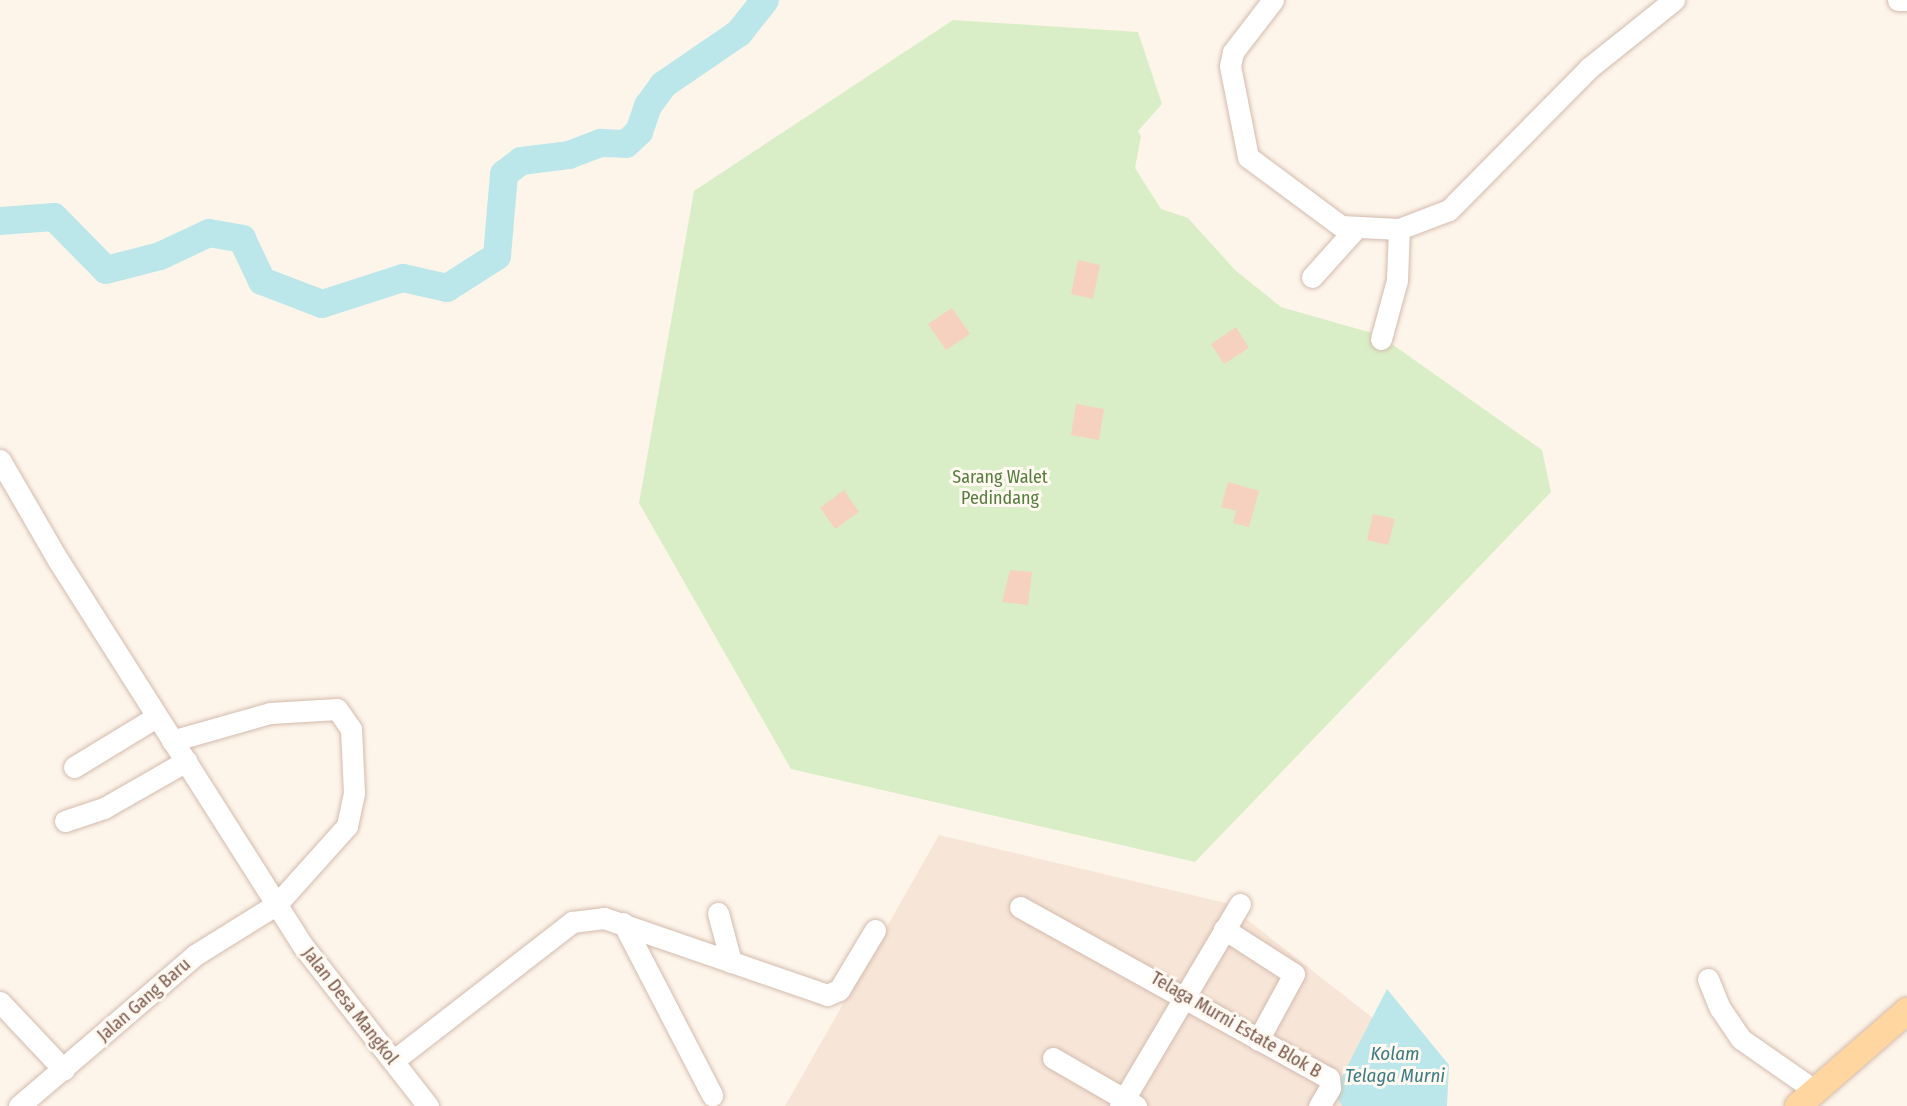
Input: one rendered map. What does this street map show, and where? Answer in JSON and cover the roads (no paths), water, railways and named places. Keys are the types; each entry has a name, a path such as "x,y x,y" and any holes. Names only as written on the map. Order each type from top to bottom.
{"main road":[{"path":"1806,1098 1906,1012"}],"street":[{"path":"1273,0 1233,52 1230,66 1248,157 1314,210 1341,226 1399,229 1449,210 1588,68 1674,0"},
{"path":"1898,0 1907,1"},
{"path":"1312,277 1356,228"},
{"path":"1381,339 1399,269 1399,229"},
{"name":"Jalan Desa Mangkol","path":"0,460 156,717 303,946 428,1106"},
{"name":"Jalan Gang Baru","path":"19,1106 195,955 277,904 347,826 354,793 346,717 337,709 270,713 173,741"},
{"path":"74,767 156,717"},
{"path":"65,821 104,808 186,761"},
{"path":"1053,1058 1126,1104 1240,904"},
{"name":"Telaga Murni Estate Blok B","path":"1020,907 1186,995 1258,1040 1329,1078 1325,1097"},
{"path":"718,912 731,962"},
{"path":"393,1061 572,922 604,918 834,994 875,930"},
{"path":"622,923 712,1095"},
{"path":"1224,929 1294,974 1258,1040"},
{"path":"1708,979 1720,1008 1741,1039 1806,1098"},
{"path":"0,1002 64,1070"}],"water":[{"name":"Kolam Telaga Murni","path":"1387,989 1449,1065 1447,1106 1342,1106 1334,1092"}],"waterway":[{"path":"0,221 54,217 106,270 160,256 209,233 242,239 262,281 322,304 403,278 447,288 497,256 504,174 521,161 569,155 601,143 626,144 639,132 648,106 663,85 739,33 765,0"}],"park label":[{"name":"Sarang Walet Pedindang","path":"1000,488"}]}
